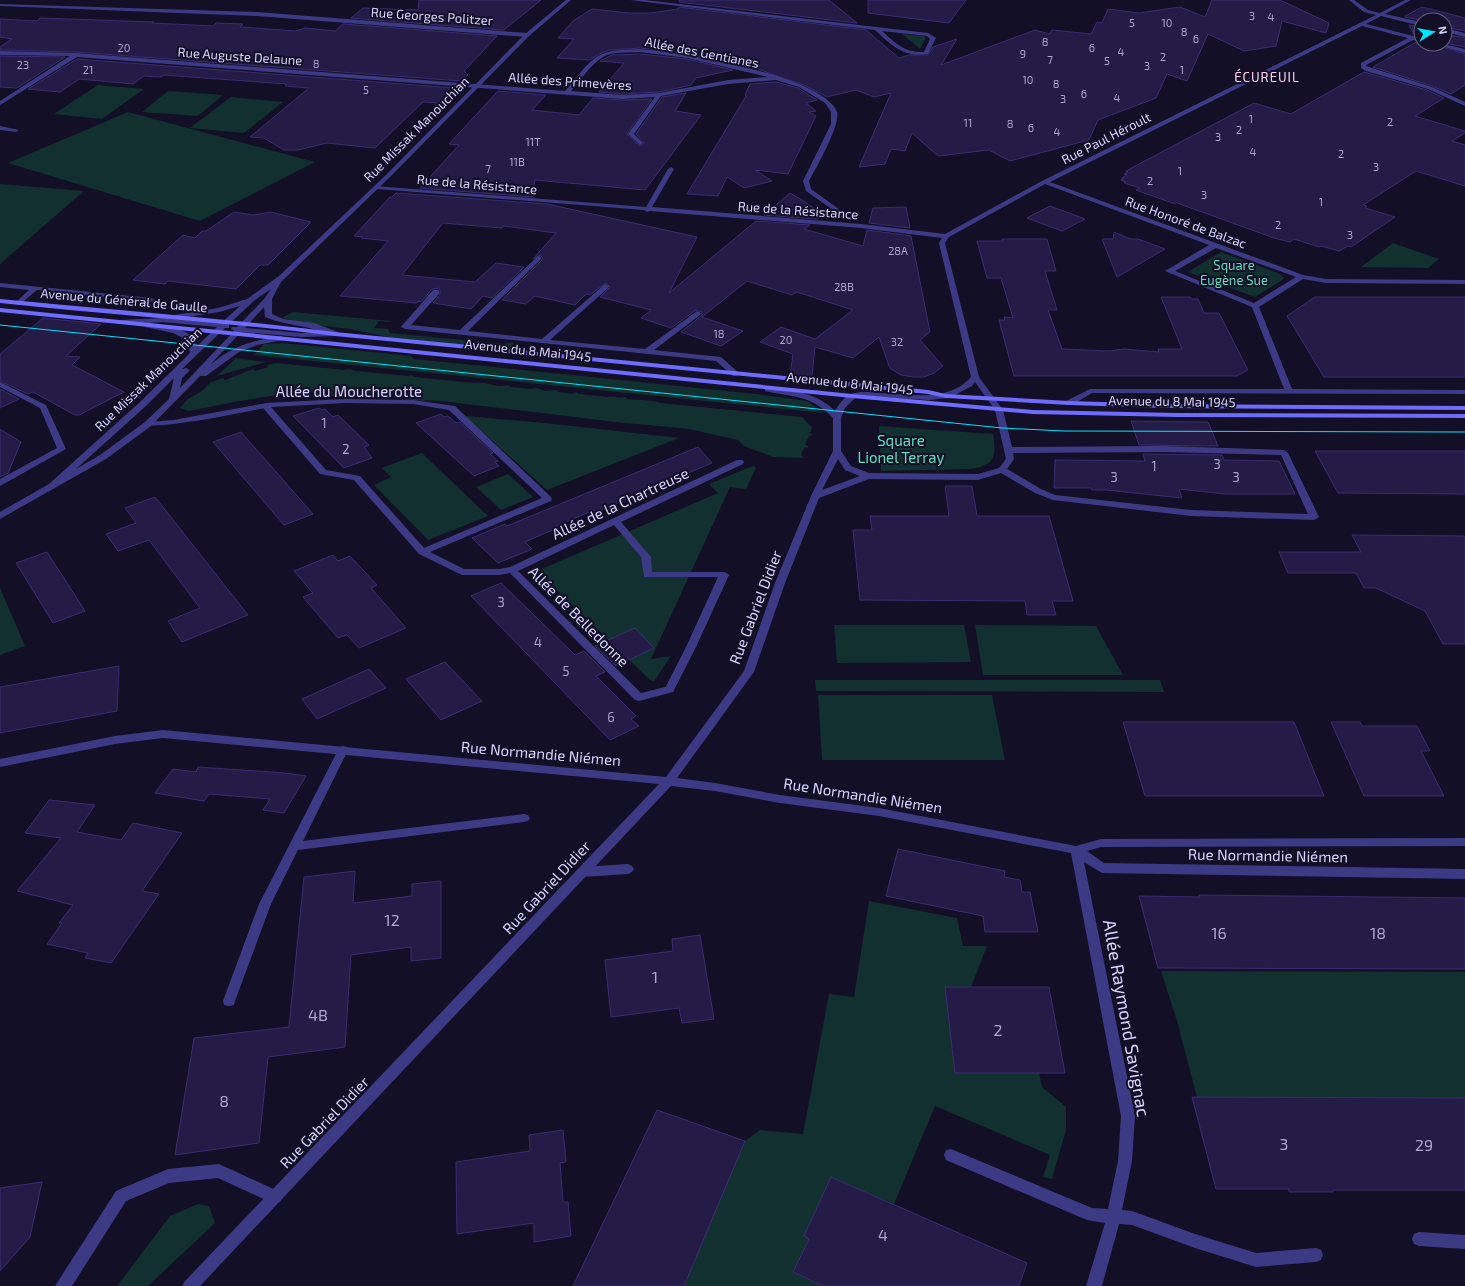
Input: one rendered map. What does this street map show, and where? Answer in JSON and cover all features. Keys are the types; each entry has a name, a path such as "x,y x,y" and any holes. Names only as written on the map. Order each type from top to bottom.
{"main road":[{"name":"Avenue du Général de Gaulle","path":"0,301 174,317 223,328"},
{"name":"Avenue du Général de Gaulle","path":"0,310 144,324 223,328"},
{"name":"Avenue du 8 Mai 1945","path":"239,327 282,338 999,410 1184,415 1465,416"},
{"name":"Avenue du 8 Mai 1945","path":"335,334 521,354 928,392 946,396 1069,403 1297,408 1465,408"}],"street":[{"name":"Rue Missak Manouchian","path":"52,486 144,403 194,353 223,328 252,298 282,278 377,187 527,35 569,0"},
{"path":"632,0 877,28 928,35 933,38 926,53 905,53 877,28"},
{"path":"1351,0 1366,10 1413,22"},
{"name":"Rue Paul Héroult","path":"946,236 1044,182 1409,0"},
{"name":"Rue Georges Politzer","path":"0,5 256,14 527,35"},
{"path":"1361,24 1412,38"},
{"path":"1453,32 1465,35"},
{"path":"1412,38 1363,64 1363,66 1368,70 1449,94 1465,104"},
{"path":"1453,48 1465,51"},
{"name":"Allée des Gentianes","path":"567,92 601,55 622,50 642,50 684,57 738,67 776,78"},
{"name":"Rue Auguste Delaune","path":"0,53 76,55 478,86"},
{"path":"0,102 76,55"},
{"name":"Allée des Primevères","path":"478,86 622,97 659,95 728,82 776,78 801,86 817,94 827,102 834,112 834,124 806,181 808,190 846,216"},
{"path":"640,143 630,134 659,95"},
{"path":"0,128 16,130"},
{"path":"647,210 671,169"},
{"name":"Rue Honoré de Balzac","path":"1044,182 1302,277 1326,281 1465,282"},
{"name":"Rue de la Résistance","path":"377,187 647,210 861,226 946,236"},
{"path":"815,496 868,476 978,477 1002,470 1010,459 999,410 975,377 942,243 946,236"},
{"path":"1215,245 1169,271 1255,306 1289,392"},
{"path":"462,333 539,258"},
{"path":"1255,306 1302,277"},
{"name":"Rue Missak Manouchian","path":"0,516 103,457 148,424 187,386 239,327 268,299 282,278"},
{"path":"1,286 152,300"},
{"path":"239,327 265,295 269,286"},
{"path":"543,342 605,286"},
{"path":"19,303 35,288"},
{"path":"436,292 405,327 718,359 736,374"},
{"path":"174,317 219,310 252,298"},
{"path":"268,299 268,315 281,321 311,325 335,334"},
{"path":"648,351 697,313"},
{"path":"122,322 162,320 223,328 239,327 301,335 335,334"},
{"path":"144,324 181,333 189,337 193,342 194,353"},
{"path":"173,400 178,377 223,328"},
{"path":"187,386 213,368 229,354 258,342 282,338"},
{"path":"521,354 532,341"},
{"path":"868,476 848,468 836,451 837,418 841,407 852,396 863,394 929,398 946,396 969,384 975,377"},
{"path":"0,384 43,407 62,449 0,483"},
{"path":"751,386 805,395 819,401 837,418"},
{"name":"Avenue du 8 Mai 1945","path":"1069,403 1090,391 1465,392"},
{"name":"Allée du Moucherotte","path":"263,406 345,402 413,402 452,408 548,499 422,552"},
{"path":"148,424 174,422 263,406"},
{"name":"Allée de Belledonne","path":"263,406 323,472 357,478 422,552 462,572 499,572 512,570 639,697 669,690 691,647 724,575 647,575 646,557 615,521"},
{"path":"1002,470 1038,491 1052,497 1191,513 1314,516 1284,453 1164,449 1007,450"},
{"name":"Rue Gabriel Didier","path":"190,1286 669,781 749,672 780,583 815,496 836,451"},
{"name":"Allée de la Chartreuse","path":"512,570 740,462"},
{"name":"Rue Normandie Niémen","path":"0,763 115,740 163,734 669,781 715,787 780,799 879,812 1030,840 1076,850 1102,868 1465,874"},
{"path":"229,1001 265,904 343,750"},
{"path":"294,846 524,818"},
{"name":"Rue Normandie Niémen","path":"1076,850 1101,843 1465,842"},
{"name":"Allée Raymond Savignac","path":"1076,850 1128,1116 1125,1161 1114,1216 1094,1286"},
{"path":"582,872 628,869"},
{"path":"951,1155 1092,1215 1132,1218 1195,1241 1256,1260 1316,1255"},
{"path":"63,1286 121,1196 168,1176 219,1171 275,1196"},
{"path":"1419,1239 1465,1242"}],"green space":[{"path":"902,34 923,36 926,38 920,49"},
{"path":"98,85 144,89 102,119 54,114"},
{"path":"168,91 223,95 198,116 142,112"},
{"path":"231,97 283,102 244,133 190,128"},
{"path":"128,112 315,162 200,221 8,163"},
{"path":"0,184 84,191 0,264"},
{"path":"1393,243 1439,259 1428,268 1361,267"},
{"name":"Square Eugène Sue","path":"1221,252 1278,273 1284,278 1255,297 1188,272"},
{"path":"293,312 391,321 379,321 374,328 388,329 390,333 504,344 512,342 514,345 512,348 504,349 393,338 350,329 315,325 281,318"},
{"path":"282,343 411,356 414,359 756,394 807,401 824,413 254,355 264,344"},
{"path":"236,358 266,362 217,376"},
{"path":"276,363 408,376 412,375 414,377 474,383 478,382 499,386 508,385 510,387 536,388 545,391 556,390 559,392 572,394 576,392 579,394 608,397 625,397 627,399 660,403 802,417 812,427 810,433 813,435 809,436 805,444 809,447 804,448 801,455 804,458 773,457 744,446 738,440 689,429 616,422 441,401 404,400 418,394 413,391 407,394 402,392 396,394 391,392 386,395 381,392 374,395 369,393 364,395 359,392 353,395 349,393 343,395 338,393 332,396 327,393 296,393 250,399 189,411 180,408 188,399 202,391 211,382 223,378 225,380 253,369 255,371 268,367 267,365"},
{"path":"466,416 545,423 679,438 547,490"},
{"name":"Square Lionel Terray","path":"879,426 993,434 994,455 989,462 984,465 970,469 881,471"},
{"path":"422,453 488,516 428,540 374,485 391,477 382,468"},
{"path":"754,466 756,468 746,489 730,487 651,659 671,656 654,681 650,680 537,571 718,493 709,484"},
{"path":"508,474 533,497 501,510 476,487"},
{"path":"0,588 25,646 0,655"},
{"path":"834,625 964,625 971,662 837,663"},
{"path":"975,625 1096,626 1123,675 983,675"},
{"path":"815,680 1160,680 1164,692 816,691"},
{"path":"818,695 992,695 1005,760 822,760"},
{"path":"869,901 957,918 963,946 987,946 971,987 945,988 955,1073 1039,1073 1042,1087 1066,1107 1066,1130 1052,1179 1043,1177 1050,1155 935,1106 894,1204 831,1177 804,1236 809,1239 793,1272 823,1286 684,1286 745,1141 760,1130 803,1134 829,994 854,997"},
{"path":"1161,971 1465,972 1465,1098 1197,1097 1177,1021"},
{"path":"198,1204 209,1206 215,1223 148,1286 117,1286 170,1216"}],"building":[{"path":"419,0 541,0 504,30 351,18 363,8 418,10"},
{"path":"679,0 829,0 857,23 679,2"},
{"path":"868,0 966,0 949,23 868,13"},
{"path":"1212,0 1280,0 1329,23 1326,33 1282,21 1276,46 1244,51 1208,34 1187,81 1167,74 1156,98 1098,120 1089,140 1010,161 989,150 938,156 912,133 905,151 891,149 885,164 859,167 891,93 874,97 856,90 827,97 806,86 758,69 760,65 751,67 685,53 640,48 609,50 590,60 557,58 574,39 558,38 573,21 592,9 629,13 651,13 678,9 679,7 866,30 899,58 909,55 928,55 933,47 957,39 941,65 1035,30 1049,34 1052,30 1091,34 1097,22 1102,23 1108,9 1139,13 1180,7 1205,17"},
{"path":"1422,7 1442,12 1413,12 1413,18 1405,16"},
{"path":"1453,15 1465,18 1465,31 1453,29"},
{"path":"40,18 154,22 152,23 213,26 216,23 243,24 240,27 296,31 305,28 335,31 343,24 497,36 464,71 468,75 461,81 76,52 0,50 0,47 12,39 0,37 0,19 37,21"},
{"path":"1409,25 1413,26 1413,33"},
{"path":"1453,36 1465,38 1465,47 1453,45"},
{"path":"1413,44 1413,52 1453,52 1453,50 1465,54 1465,85 1451,94 1432,86 1373,67"},
{"path":"640,54 687,59 733,70 696,78 691,85 659,92 622,94 599,92 624,63 600,61 612,55"},
{"path":"0,56 65,57 17,88 0,87"},
{"path":"77,59 455,88 438,103 423,102 375,148 327,143 298,150 284,150 264,138 250,137 309,88 285,86 287,84 164,75 161,77 144,76 133,84 79,79 60,92 28,89"},
{"path":"1364,72 1427,90 1444,98 1415,116 1465,131 1465,133 1452,141 1465,145 1465,186 1416,171 1363,205 1367,206 1365,208 1395,217 1351,247 1348,246 1339,251 1321,246 1319,247 1294,239 1290,242 1274,238 1136,190 1140,188 1124,183 1126,182 1121,180 1127,175 1124,174 1128,172 1126,171 1254,103 1291,114"},
{"path":"776,82 798,88 817,100 806,103 816,111 809,112 816,116 788,174 755,170 772,181 744,188 727,177 718,196 687,194 746,96 745,95 750,84"},
{"path":"498,91 546,95 532,110 579,115 593,98 622,100 652,99 627,134 640,146 644,143 636,134 662,97 686,93 675,111 701,115 645,190 535,180 532,197 420,188 459,145 449,144"},
{"path":"396,193 547,204 697,237 669,293 756,221 810,225 804,229 863,246 867,230 911,236 930,332 920,340 943,366 934,373 924,377 901,375 889,366 879,337 853,358 815,347 812,376 790,375 793,354 760,342 781,327 815,339 853,310 797,292 792,295 747,281 702,317 743,331 721,346 681,332 701,316 702,312 696,310 671,328 641,318 651,310 600,297 610,287 606,283 590,295 586,294 575,305 535,296 526,304 502,300 542,260 540,255 533,259 556,233 504,226 502,228 443,223 402,275 475,282 496,263 524,267 492,298 483,296 471,309 433,303 440,295 439,288 432,289 421,302 418,301 417,303 340,296 388,241 354,236 390,197"},
{"path":"790,193 824,215 818,219 764,215"},
{"path":"1050,206 1085,219 1062,231 1027,218"},
{"path":"906,207 910,228 869,223 873,208"},
{"path":"234,212 253,215 271,212 311,222 268,265 260,265 236,289 168,281 165,284 133,280 183,235 195,238 202,231 206,231"},
{"path":"1114,232 1130,239 1138,239 1165,249 1117,277 1102,239 1113,239"},
{"path":"1002,239 1047,239 1056,271 1045,271 1057,310 1048,310 1062,349 1109,351 1124,349 1159,352 1158,349 1182,349 1161,297 1190,297 1191,299 1198,299 1204,313 1219,313 1248,370 1237,376 1014,376 999,320 1005,320 1004,317 1013,318 1001,278 987,278 977,241 1003,241"},
{"path":"1315,297 1465,297 1465,377 1324,377 1287,316"},
{"path":"43,318 101,324 66,356 80,357 72,365 124,392 79,415 75,415 33,392 28,394 0,381 0,354"},
{"path":"0,389 19,399 0,408"},
{"path":"319,408 322,410 325,409 333,417 338,415 369,445 364,447 372,458 344,468 293,416"},
{"path":"441,414 444,417 448,416 456,423 460,422 493,453 490,454 498,461 495,462 499,466 474,476 416,423"},
{"path":"1131,421 1208,422 1218,446 1139,445"},
{"path":"0,429 21,442 8,473 0,477"},
{"path":"241,432 313,514 284,525 213,442"},
{"path":"698,447 712,463 596,512 594,510 556,526 557,528 525,542 532,549 498,563 472,538 505,524 507,526"},
{"path":"1315,451 1465,451 1465,494 1338,493"},
{"path":"1143,454 1222,455 1224,460 1279,461 1295,494 1226,494 1179,489 1182,498 1106,490 1092,490 1091,488 1054,488 1055,460 1145,461"},
{"path":"945,486 972,486 977,516 1049,516 1073,601 1052,601 1056,615 1027,615 1025,601 860,600 853,530 872,530 870,516 949,516"},
{"path":"155,497 248,615 182,642 168,621 200,608 149,540 118,551 106,534 136,523 125,508"},
{"path":"1352,535 1465,536 1465,644 1443,644 1425,611 1376,588 1364,588 1356,573 1288,573 1279,552 1361,552"},
{"path":"47,552 85,611 53,623 16,563"},
{"path":"333,555 338,561 350,556 377,585 371,588 406,628 359,648 347,635 338,638 303,597 313,593 294,571"},
{"path":"501,583 575,655 584,651 605,672 596,676 636,716 631,719 639,726 610,740 471,596"},
{"path":"635,628 654,648 616,666 595,646"},
{"path":"445,662 482,701 441,720 406,679"},
{"path":"119,666 117,711 0,733 0,687"},
{"path":"369,669 386,688 317,719 302,699"},
{"path":"1123,722 1294,722 1324,796 1145,796"},
{"path":"1331,722 1360,722 1362,726 1417,726 1430,751 1421,751 1444,796 1364,796"},
{"path":"198,767 285,773 306,776 284,813 263,810 270,799 209,794 204,801 155,793 173,769 196,772"},
{"path":"49,800 95,805 77,832 121,840 133,823 182,833 142,891 159,894 111,963 85,958 88,953 47,944 62,923 59,923 73,905 17,891 61,838 25,833"},
{"path":"898,849 1005,871 1004,877 1020,880 1022,892 1030,892 1038,932 985,932 983,916 886,896"},
{"path":"355,871 353,903 412,896 412,884 441,881 441,958 411,961 411,947 351,955 345,1047 268,1057 259,1143 175,1155 194,1038 289,1027 304,877"},
{"path":"1199,895 1465,898 1465,969 1158,968 1139,896 1200,897"},
{"path":"700,935 714,1019 682,1023 679,1008 611,1017 605,960 673,951 672,939"},
{"path":"945,987 1049,987 1065,1073 955,1073"},
{"path":"1192,1097 1465,1098 1465,1190 1333,1190 1333,1192 1289,1192 1289,1189 1216,1189"},
{"path":"657,1110 745,1141 684,1286 573,1286"},
{"path":"563,1130 566,1162 560,1163 563,1202 568,1202 571,1236 534,1242 534,1223 457,1234 456,1162 530,1151 529,1135"},
{"path":"831,1177 1027,1263 1019,1286 823,1286 793,1272 809,1239 804,1236"},
{"path":"42,1182 30,1237 0,1271 0,1188"}],"tram line":[{"path":"0,325 1002,428 1064,431 1465,432"}],"district":[{"name":"ÉCUREUIL","path":"1267,77"}]}
